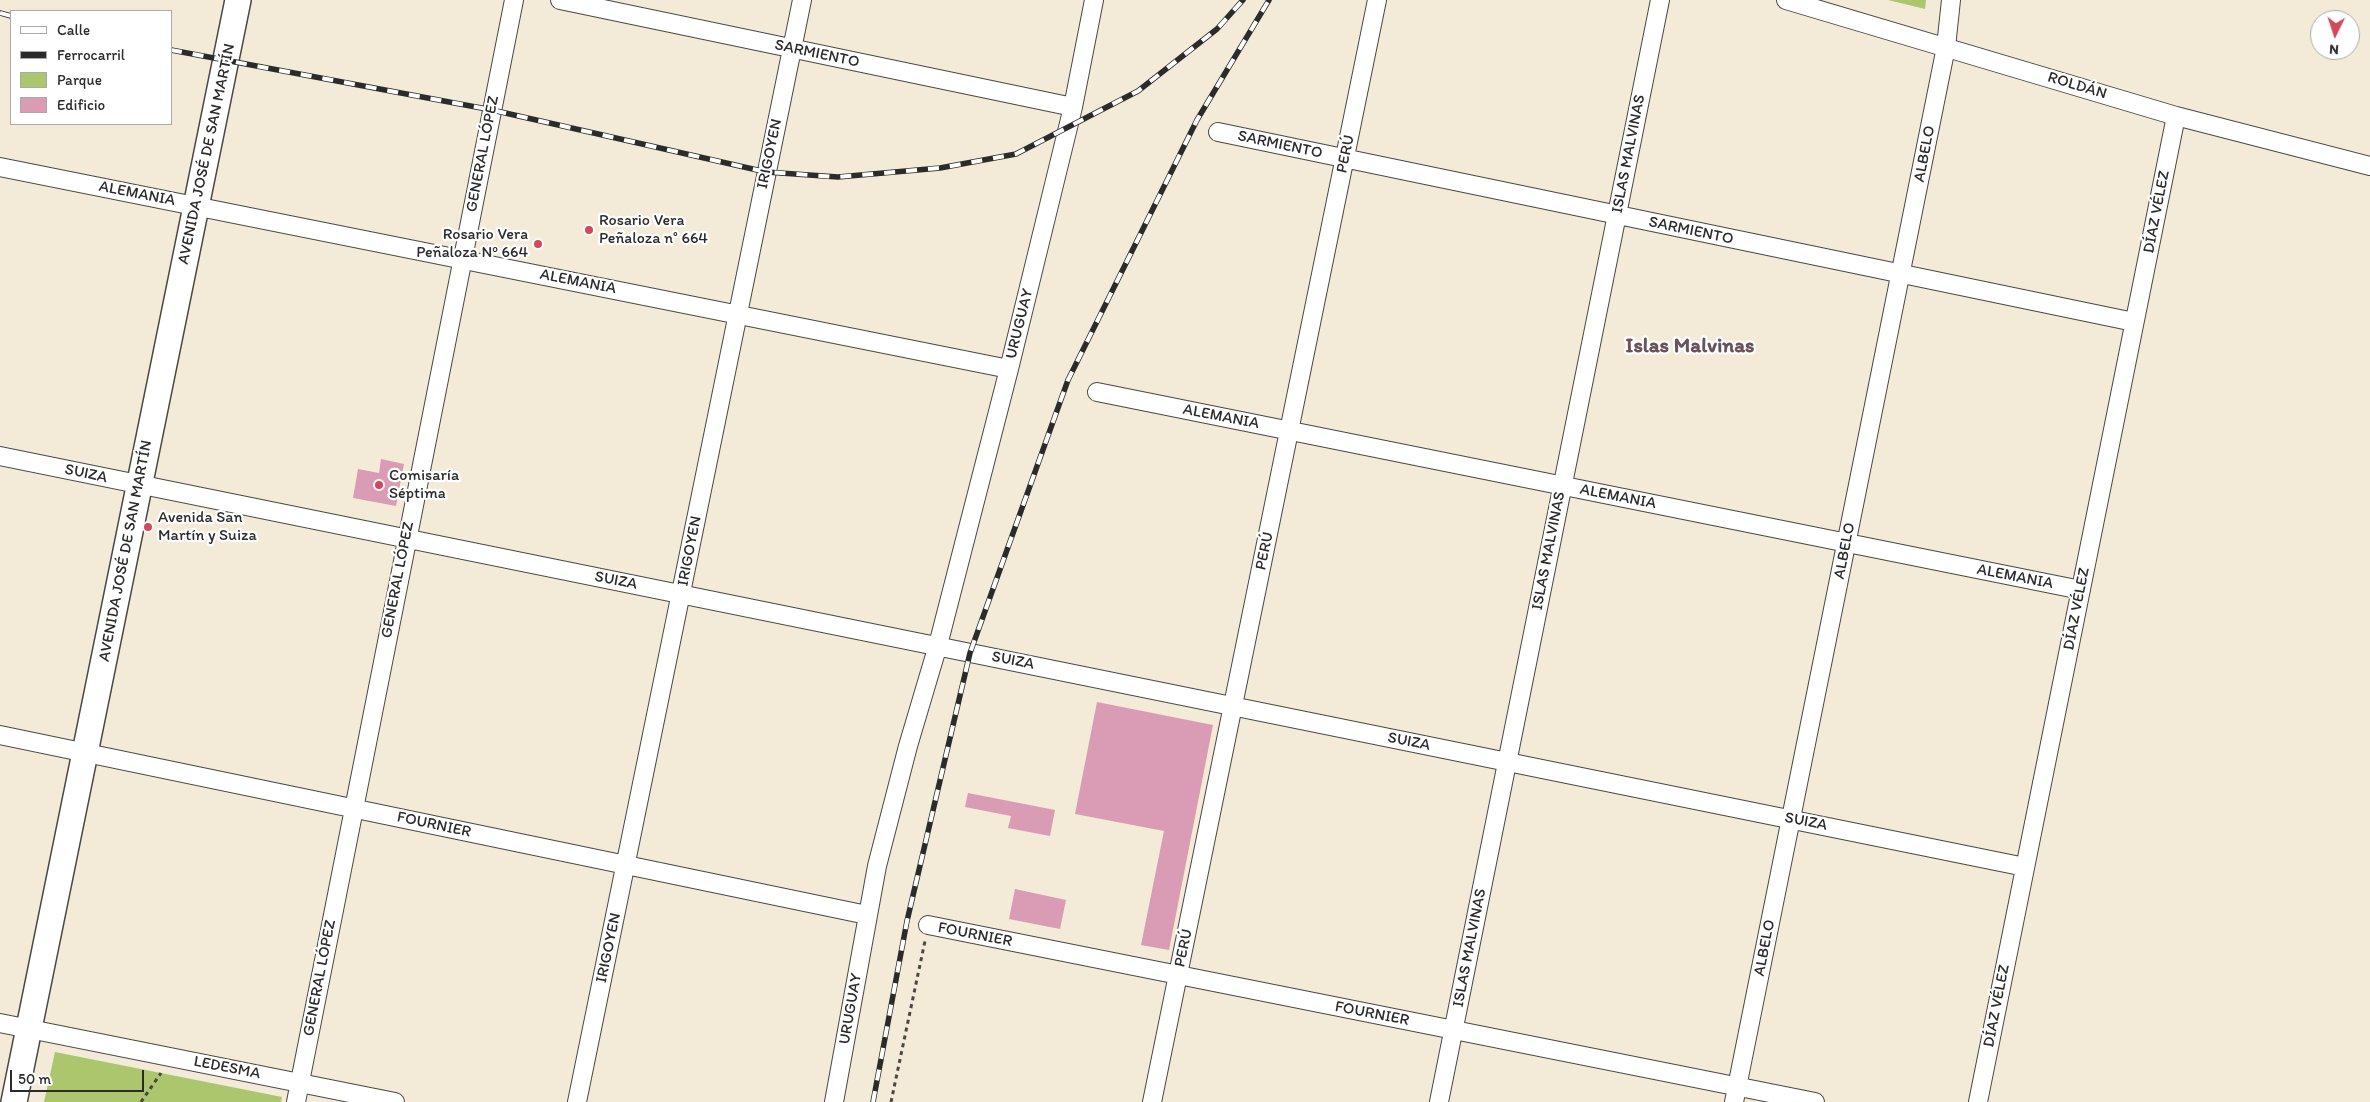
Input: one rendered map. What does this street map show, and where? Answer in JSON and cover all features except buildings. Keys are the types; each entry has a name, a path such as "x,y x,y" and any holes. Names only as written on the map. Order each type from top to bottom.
{"main road":[{"name":"AVENIDA JOSÉ DE SAN MARTÍN","path":"14,1102 238,0"}],"street":[{"name":"GENERAL LÓPEZ","path":"296,1102 352,808 514,0"},
{"name":"SARMIENTO","path":"560,0 1073,107"},
{"name":"IRIGOYEN","path":"577,1102 802,0"},
{"name":"URUGUAY","path":"834,1102 877,866 903,764 938,645 1009,369 1073,107 1094,0"},
{"name":"PERÚ","path":"1152,1102 1377,0"},
{"name":"ISLAS MALVINAS","path":"1439,1102 1660,0"},
{"name":"ROLDÁN","path":"1786,0 2176,116 2370,166"},
{"name":"ALBELO","path":"1736,1094 1946,47 1951,0"},
{"name":"DÍAZ VÉLEZ","path":"1978,1102 2176,116"},
{"name":"SARMIENTO","path":"1218,132 2134,322"},
{"name":"ALEMANIA","path":"0,168 1009,369"},
{"name":"ALEMANIA","path":"1097,392 2081,590"},
{"name":"SUIZA","path":"0,456 2025,867"},
{"name":"FOURNIER","path":"0,735 867,915"},
{"name":"FOURNIER","path":"928,926 1454,1030 1736,1094 1816,1102"},
{"name":"LEDESMA","path":"0,1022 395,1102"}],"path":[{"path":"891,1102 928,926"},
{"path":"141,1102 157,1081 168,1056"}],"green space":[{"path":"1888,0 1926,0 1925,9"},
{"path":"55,1052 282,1097 281,1102 44,1102"}],"railway":[{"path":"172,50 492,110 766,172 838,177 940,168 1016,154 1138,91 1217,29 1243,0"},
{"path":"873,1102 907,921 970,653 1068,380 1197,120 1269,0"},
{"path":"0,13 10,16"}],"place":[{"name":"Rosario Vera Peñaloza n° 664","path":"589,230"},
{"name":"Rosario Vera Peñaloza Nº 664","path":"538,244"},
{"name":"Comisaría Séptima","path":"379,485"},
{"name":"Avenida San Martín y Suiza","path":"148,527"}],"district":[{"name":"Islas Malvinas","path":"1690,347"}]}
